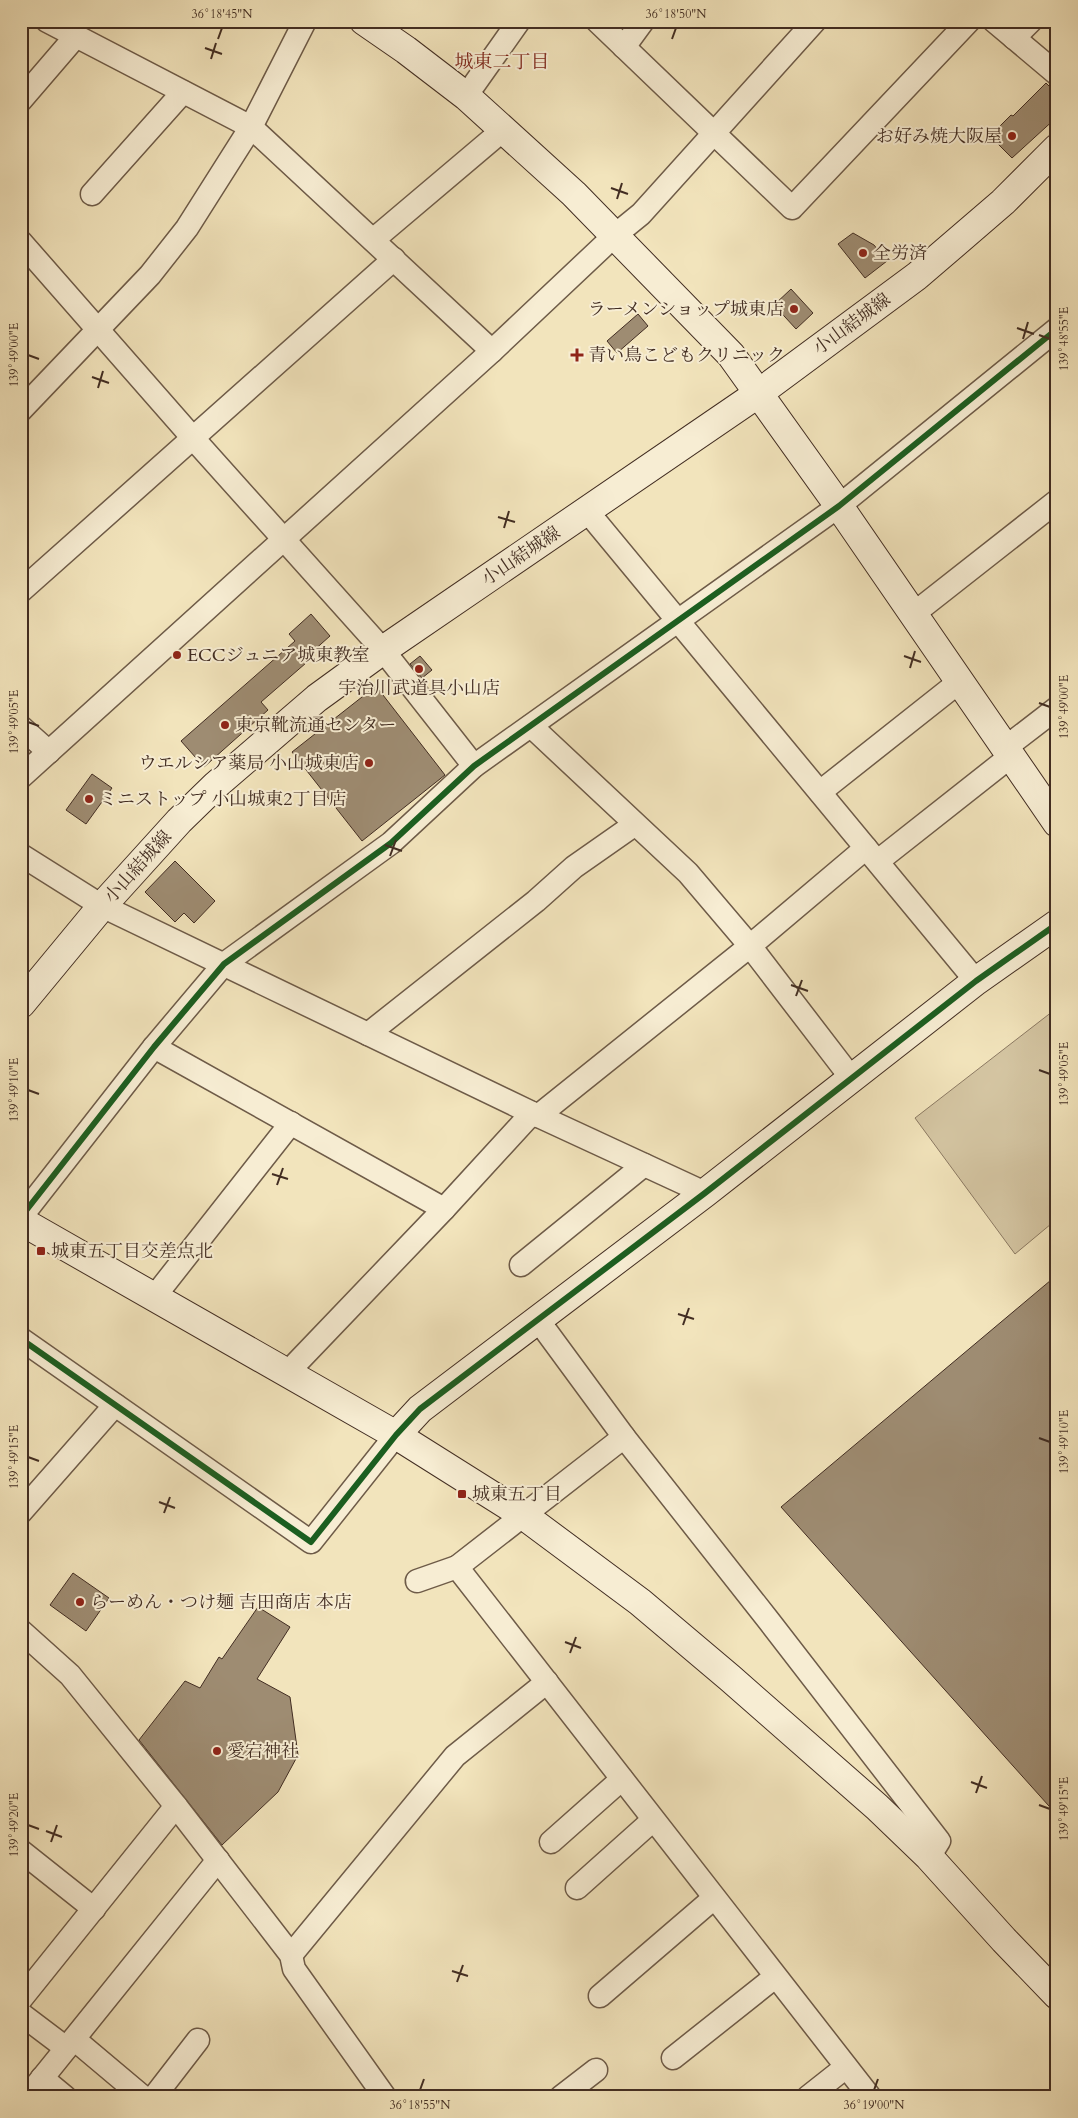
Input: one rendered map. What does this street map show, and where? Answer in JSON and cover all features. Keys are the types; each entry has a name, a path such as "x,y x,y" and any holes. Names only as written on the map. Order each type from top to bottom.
{"street":[{"path":"47,21 251,127 492,351"},
{"path":"22,409 150,276 186,228 251,127 306,21"},
{"path":"364,21 406,50 466,96 574,194 731,355 839,506 912,615 1057,823"},
{"path":"466,96 519,21"},
{"path":"597,21 792,208 969,21"},
{"path":"624,47 643,21"},
{"path":"21,777 492,351 614,236 641,214 814,21"},
{"path":"994,21 1057,74"},
{"path":"1014,38 1031,21"},
{"path":"21,100 76,36"},
{"path":"92,194 183,92"},
{"path":"373,240 503,130"},
{"name":"小山結城線","path":"21,1004 102,906 179,821 216,785 318,698 383,650 759,393 917,276 1003,202 1057,148"},
{"path":"21,242 192,437 383,650 474,766"},
{"path":"21,591 394,259"},
{"path":"21,1217 154,1047 224,964 391,843 474,766 839,506 1057,329"},
{"path":"912,615 1057,501"},
{"path":"587,511 976,981"},
{"path":"820,792 959,682"},
{"path":"288,1372 535,1114 750,946 1008,752 1057,708"},
{"path":"530,726 634,825 688,873 750,946 852,1079"},
{"path":"21,727 49,752"},
{"path":"368,1034 536,901 574,866 634,825"},
{"path":"21,855 102,906 535,1114 705,1193"},
{"path":"21,1338 311,1542 396,1435 420,1409 705,1193 976,981 1057,924"},
{"path":"154,1047 444,1209"},
{"path":"155,1296 290,1123"},
{"path":"521,1265 644,1165"},
{"path":"21,1221 396,1435 523,1515 640,1602 877,1807 929,1857 1057,1995"},
{"path":"538,1320 624,1436 770,1621 939,1841 929,1857"},
{"path":"21,1512 115,1405"},
{"path":"417,1581 457,1567 624,1436"},
{"path":"457,1567 870,2097"},
{"path":"21,1631 70,1675 176,1806 292,1955 294,1969 385,2097"},
{"path":"292,1955 454,1756 547,1682"},
{"path":"551,1842 622,1779"},
{"path":"21,2000 176,1806"},
{"path":"577,1888 654,1820"},
{"path":"21,1851 94,1909"},
{"path":"27,2097 218,1860"},
{"path":"600,1996 714,1898"},
{"path":"673,2058 775,1977"},
{"path":"21,2014 70,2044 143,2097"},
{"path":"154,2097 198,2040"},
{"path":"808,2097 846,2067"},
{"path":"562,2097 596,2070"},
{"path":"42,2078 65,2097"}],"shaded area":[{"path":"1057,1008 1057,1219 1015,1254 915,1118"}],"building":[{"path":"1046,83 1057,94 1057,117 1012,158 990,136"},
{"name":"全労済","path":"853,233 874,245 887,261 865,278 838,244"},
{"name":"ラーメンショップ城東店","path":"791,289 813,313 796,329 774,305"},
{"path":"638,314 648,326 617,353 607,341"},
{"path":"311,614 330,636 303,660 306,663 261,702 268,710 204,767 181,741 295,641 289,634"},
{"name":"宇治川武道具小山店","path":"420,656 432,670 422,678 410,664"},
{"name":"ウエルシア薬局 小山城東店","path":"376,686 445,775 362,841 292,752"},
{"name":"ミニストップ 小山城東2丁目店","path":"92,774 112,788 86,824 66,810"},
{"path":"175,861 215,901 194,923 184,913 175,922 145,892"},
{"path":"1057,1275 1057,1815 781,1507"},
{"name":"らーめん・つけ麺 吉田商店 本店","path":"73,1573 109,1598 86,1631 50,1605"},
{"name":"愛宕神社","path":"258,1607 290,1627 257,1679 290,1697 298,1755 278,1792 222,1845 139,1740 185,1681 200,1688 219,1657 222,1659"}],"cycle path":[{"path":"21,1217 154,1047 224,964 391,843 474,766 839,506 1057,329"},
{"path":"21,1339 311,1542 396,1435 420,1409 705,1193 976,981 1057,924"}],"place":[{"name":"お好み焼大阪屋","path":"1012,136"},
{"name":"全労済","path":"863,253"},
{"name":"ラーメンショップ城東店","path":"794,309"},
{"name":"青い鳥こどもクリニック","path":"577,355"},
{"name":"ECCジュニア城東教室","path":"177,655"},
{"name":"宇治川武道具小山店","path":"419,669"},
{"name":"東京靴流通センター","path":"225,725"},
{"name":"ウエルシア薬局 小山城東店","path":"369,763"},
{"name":"ミニストップ 小山城東2丁目店","path":"89,799"},
{"name":"城東五丁目交差点北","path":"41,1251"},
{"name":"城東五丁目","path":"462,1494"},
{"name":"らーめん・つけ麺 吉田商店 本店","path":"80,1602"},
{"name":"愛宕神社","path":"217,1751"}],"district":[{"name":"城東二丁目","path":"502,62"}]}
